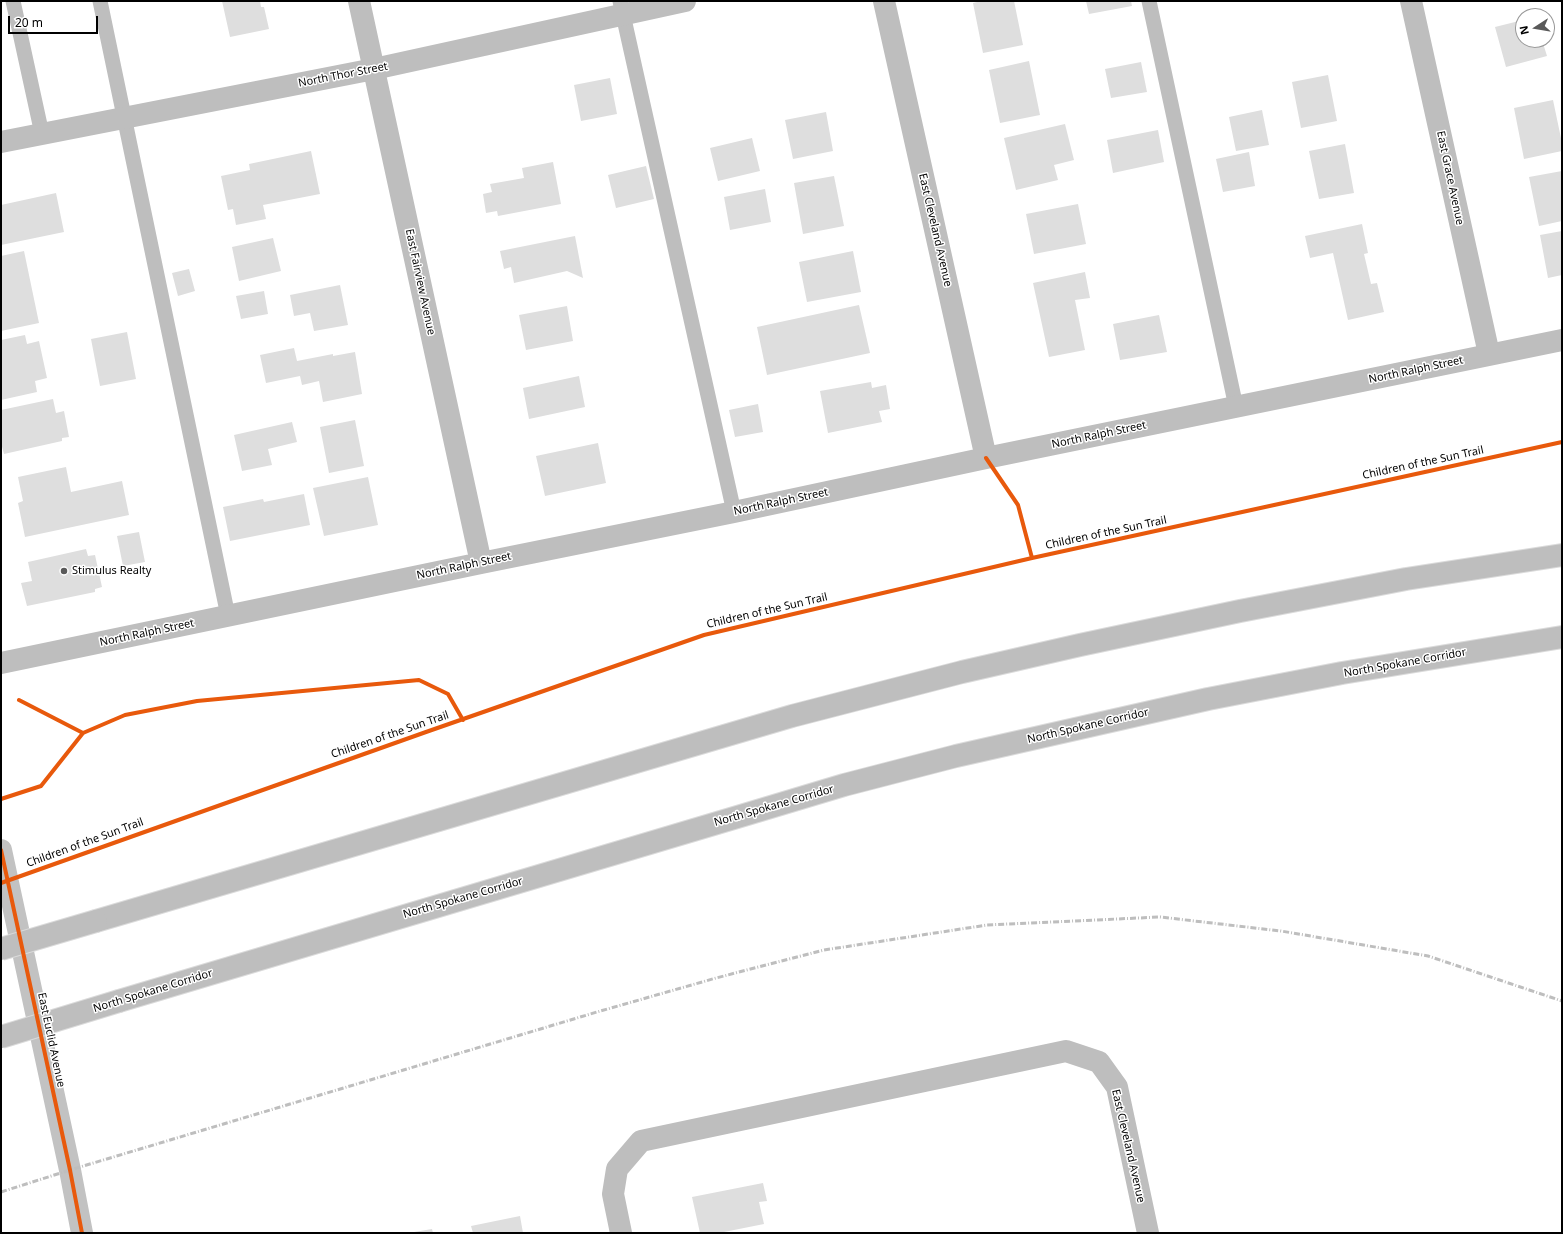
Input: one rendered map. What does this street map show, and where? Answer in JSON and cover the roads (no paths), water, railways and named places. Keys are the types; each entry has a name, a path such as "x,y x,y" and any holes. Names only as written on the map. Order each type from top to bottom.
{"main road":[{"name":"East Fairview Avenue","path":"359,1 481,563"},
{"name":"North Thor Street","path":"1,142 374,69 622,8 685,1"},
{"name":"East Cleveland Avenue","path":"884,1 986,458"},
{"name":"East Grace Avenue","path":"1411,1 1489,354"},
{"name":"North Ralph Street","path":"1,663 1562,340"},
{"path":"1,949 748,729 962,672 1240,611 1406,580 1562,555"},
{"name":"North Spokane Corridor","path":"1,1037 119,1000 787,802 956,756 1208,699 1342,673 1562,637"},
{"name":"East Euclid Avenue","path":"1,850 70,1170 82,1233"},
{"name":"East Cleveland Avenue","path":"621,1233 613,1194 617,1169 641,1141 1066,1051 1099,1062 1117,1087 1148,1233"}],"lane":[{"path":"13,1 42,134"},
{"path":"100,1 228,616"},
{"path":"1149,1 1236,407"},
{"path":"622,8 734,512"}],"railway":[{"path":"1,1192 597,1012 716,978 824,950 987,925 1160,917 1281,931 1428,956 1562,1001"}],"place":[{"name":"Stimulus Realty","path":"64,571"}]}
